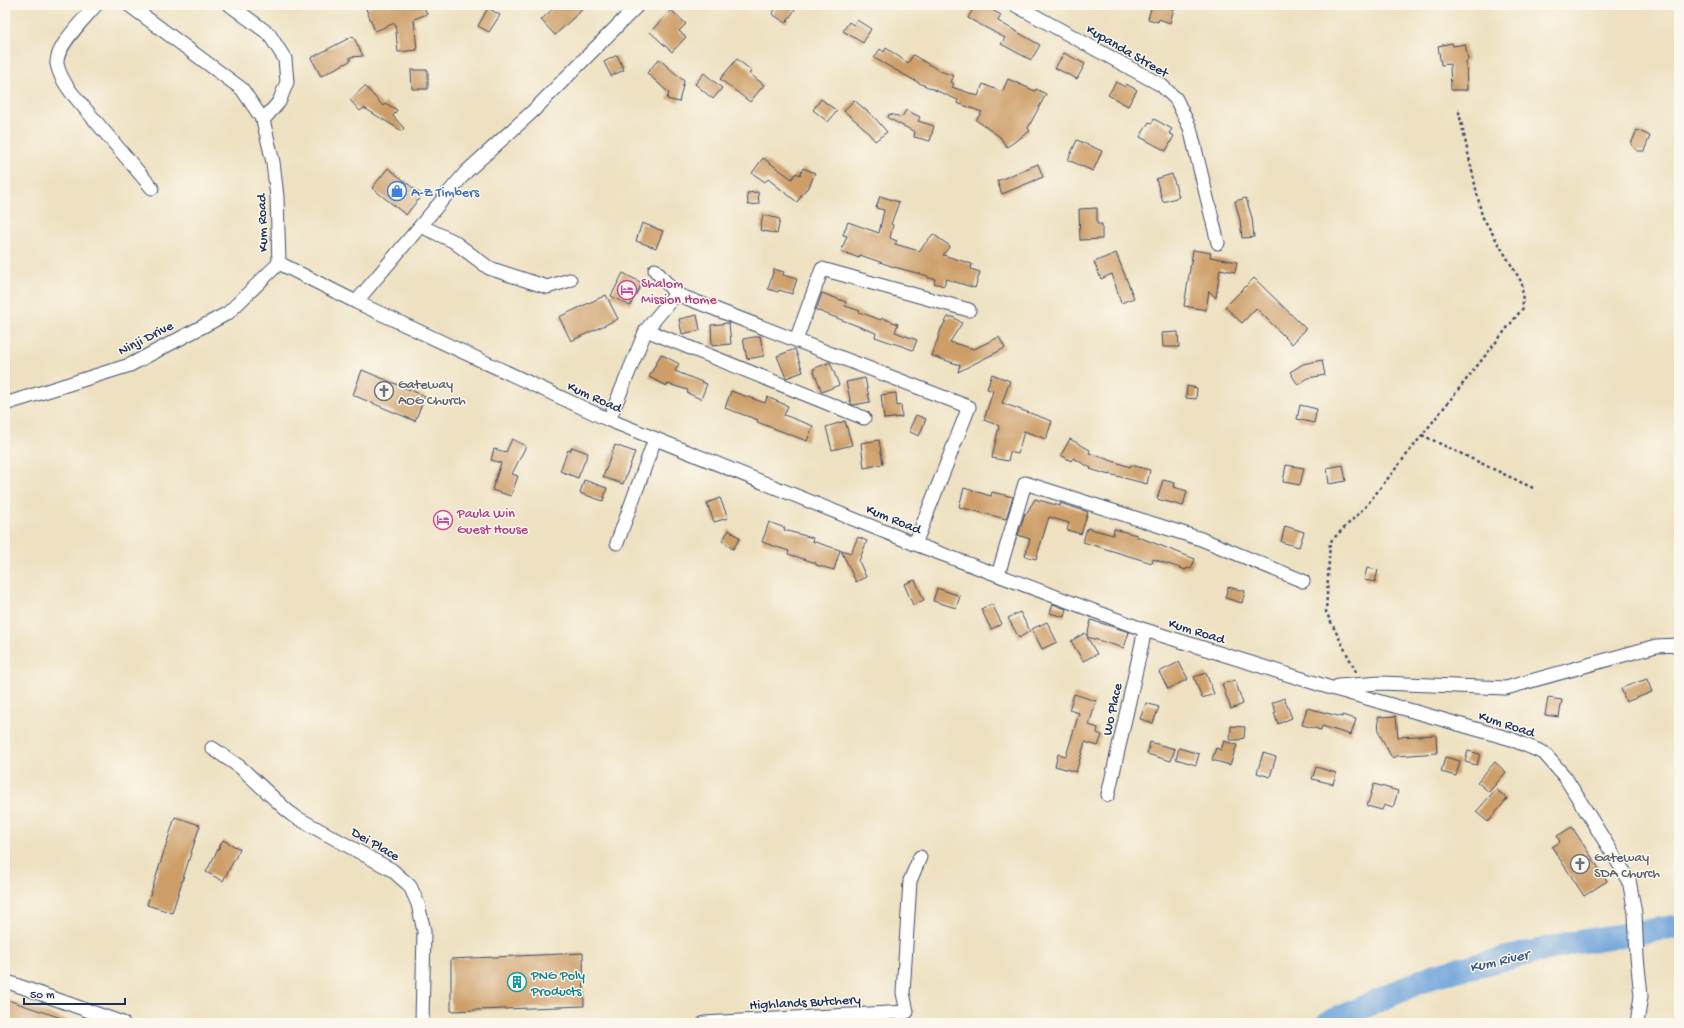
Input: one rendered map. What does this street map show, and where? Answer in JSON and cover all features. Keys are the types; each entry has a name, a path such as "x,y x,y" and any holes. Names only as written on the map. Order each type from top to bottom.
{"street":[{"path":"96,5 62,47 57,63 58,68 62,79 71,92 152,188"},
{"name":"Kum Road","path":"129,5 242,89 263,120 278,197 279,263 356,302 609,420 915,544 1144,630 1328,687 1511,740 1544,753 1565,777 1629,880 1635,913 1641,996 1637,1023"},
{"path":"230,5 269,34 285,59 287,82 279,102 263,120"},
{"path":"356,302 466,172 532,112 638,5"},
{"name":"Kupanda Street","path":"1015,5 1161,85 1176,99 1190,128 1218,243"},
{"path":"421,226 453,241 489,268 547,287 570,280"},
{"name":"Ninji Drive","path":"5,404 130,365 228,313 279,263"},
{"path":"796,340 822,269 969,310"},
{"path":"655,270 676,294 969,407 915,544"},
{"path":"609,420 646,330 676,294"},
{"path":"646,330 864,418"},
{"path":"617,543 655,439"},
{"path":"998,575 1025,483 1201,539 1303,581"},
{"name":"Wo Place","path":"1108,795 1144,630"},
{"path":"1328,687 1381,683 1506,688 1656,646 1679,645"},
{"name":"Dei Place","path":"212,748 240,768 292,815 392,870 410,886 418,904 424,931 422,1023"},
{"name":"Highlands Butchery","path":"704,1023 907,1012 903,993 910,881 920,857"},
{"path":"5,981 123,1023"}],"path":[{"path":"1363,685 1326,612 1330,542 1366,506 1522,308 1522,283 1482,216 1458,108"},
{"path":"1422,435 1533,488"}],"building":[{"path":"375,5 423,5 427,14 414,19 417,50 398,52 395,23 375,31 366,9"},
{"path":"557,5 587,5 555,35 541,20"},
{"path":"778,5 798,5 786,23 772,14"},
{"path":"975,5 983,5 1001,15 998,21 1040,45 1031,60 1001,44 1005,38 968,18"},
{"path":"1152,5 1175,5 1170,23 1159,19 1158,22 1148,19"},
{"path":"488,8 500,15 489,32 478,26"},
{"path":"671,10 686,24 679,31 686,37 672,52 650,32"},
{"path":"857,20 871,29 863,43 843,31 849,22 853,25"},
{"path":"353,36 363,56 350,57 350,61 321,76 311,58"},
{"path":"1452,43 1453,46 1465,44 1468,60 1466,61 1467,90 1451,90 1450,64 1441,65 1438,46"},
{"path":"886,48 908,63 913,55 940,71 954,76 951,82 954,84 952,87 978,96 983,84 1002,92 1008,79 1035,91 1036,89 1046,94 1028,128 1030,131 1007,147 1000,137 976,120 982,112 957,103 958,100 919,83 874,58 880,49 884,52"},
{"path":"1064,53 1085,64 1077,79 1055,68"},
{"path":"617,55 624,70 611,76 604,62"},
{"path":"659,59 684,81 679,102 667,99 669,93 647,73"},
{"path":"737,59 752,71 749,73 764,85 750,102 720,79"},
{"path":"411,70 428,70 428,89 412,89"},
{"path":"704,73 722,88 713,99 695,84"},
{"path":"1116,82 1125,87 1126,84 1137,90 1128,106 1108,95"},
{"path":"365,86 383,106 385,103 397,110 393,116 404,128 402,131 364,108 360,111 350,100"},
{"path":"821,99 837,111 828,122 813,110"},
{"path":"854,100 874,117 887,132 875,141 863,127 844,111"},
{"path":"906,110 920,117 918,121 934,126 930,141 914,137 915,132 888,118 889,114 902,117"},
{"path":"1154,119 1172,129 1169,133 1174,136 1166,151 1140,137 1149,122 1152,123"},
{"path":"1637,130 1650,136 1644,151 1637,151 1631,144"},
{"path":"1077,140 1102,151 1093,171 1068,160"},
{"path":"763,158 792,179 796,173 800,175 803,168 815,173 808,189 806,189 797,202 768,179 765,182 752,173"},
{"path":"1038,164 1043,177 1002,194 997,181"},
{"name":"A-Z Timbers","path":"388,168 422,195 406,215 372,188"},
{"path":"1172,174 1179,197 1163,202 1156,179"},
{"path":"758,192 759,204 748,205 747,193"},
{"path":"880,196 899,202 891,224 893,225 890,238 897,241 895,244 919,251 933,234 950,246 943,255 972,264 971,269 980,272 975,288 946,279 944,286 934,283 935,279 928,278 928,276 894,267 860,255 859,258 841,251 847,236 843,235 848,222 879,233 884,210 876,208"},
{"path":"1246,198 1252,218 1254,237 1242,238 1240,220 1235,201"},
{"path":"1097,208 1097,224 1102,224 1102,239 1080,240 1079,209"},
{"path":"763,215 780,219 777,234 760,230"},
{"path":"642,223 663,231 656,248 636,241"},
{"path":"1193,250 1211,253 1210,257 1237,262 1235,272 1220,269 1216,298 1209,291 1206,310 1184,306"},
{"path":"1116,253 1134,298 1121,303 1112,274 1101,279 1094,262"},
{"path":"774,269 784,272 783,275 797,279 792,294 779,290 778,292 768,289"},
{"name":"Shalom Mission Home","path":"623,273 642,283 630,306 611,296"},
{"path":"1254,278 1306,329 1292,344 1256,308 1242,323 1225,307"},
{"path":"822,293 846,302 845,306 860,311 859,312 898,324 895,332 917,340 913,350 875,337 876,333 816,310"},
{"path":"606,295 618,319 571,341 559,317"},
{"path":"697,315 700,330 682,334 679,319"},
{"path":"948,317 953,317 962,323 950,342 974,349 999,337 1005,348 958,372 960,365 932,356 941,329"},
{"path":"729,323 731,344 712,346 711,325"},
{"path":"1178,332 1179,347 1163,347 1162,333"},
{"path":"760,336 764,356 747,359 743,339"},
{"path":"795,349 803,372 786,378 777,356"},
{"path":"661,354 679,364 675,371 707,384 701,399 687,393 688,390 668,384 667,386 649,377"},
{"path":"1322,360 1325,375 1308,378 1298,385 1290,372 1303,364"},
{"path":"830,362 839,385 822,392 813,369"},
{"name":"Gateway AOG Church","path":"362,370 425,396 415,421 353,395"},
{"path":"992,374 1010,381 1002,403 1052,421 1046,439 1024,431 1018,454 1010,452 1008,461 992,458 999,426 984,420 993,391 987,389"},
{"path":"865,378 870,402 854,405 851,404 846,382"},
{"path":"1187,386 1197,388 1196,399 1186,398"},
{"path":"731,391 765,403 767,397 788,406 784,415 813,426 807,441 725,408"},
{"path":"896,393 897,406 901,405 902,417 884,419 881,395"},
{"path":"1300,405 1317,409 1314,423 1297,419"},
{"path":"916,415 926,419 919,436 910,432 910,428"},
{"path":"845,421 852,445 832,450 826,427"},
{"path":"512,439 526,446 512,474 518,476 511,496 492,490 501,463 491,460 494,449 506,452"},
{"path":"1070,439 1090,450 1089,453 1130,467 1131,465 1150,470 1147,484 1090,469 1091,468 1073,458 1071,461 1061,455"},
{"path":"879,440 883,464 864,468 861,443"},
{"path":"615,445 635,452 623,484 603,477"},
{"path":"572,447 588,453 578,478 560,471 568,450 570,451"},
{"path":"1286,465 1304,468 1300,485 1283,482"},
{"path":"1343,465 1346,481 1329,484 1327,468"},
{"path":"584,480 607,488 603,501 580,493"},
{"path":"1163,480 1175,483 1174,487 1187,491 1183,506 1157,499"},
{"path":"964,488 991,496 992,492 1013,497 1006,519 959,507"},
{"path":"720,498 728,518 714,522 707,503"},
{"path":"1035,499 1060,506 1060,503 1088,512 1081,534 1067,530 1069,523 1049,517 1036,559 1025,556 1030,539 1018,535 1025,513 1026,514"},
{"path":"769,522 785,528 784,530 813,538 812,541 840,550 834,570 816,565 816,563 788,554 789,551 762,542"},
{"path":"1285,526 1304,532 1299,547 1281,542"},
{"path":"1087,528 1113,535 1114,529 1137,535 1136,536 1195,559 1191,569 1187,568 1186,570 1153,559 1152,563 1083,542"},
{"path":"729,530 740,538 733,549 722,541"},
{"path":"858,537 867,541 859,561 866,577 856,582 841,550 851,553"},
{"path":"1367,568 1378,570 1375,582 1364,580"},
{"path":"915,580 924,600 913,605 904,584"},
{"path":"1228,587 1245,591 1242,603 1225,598"},
{"path":"937,588 960,596 956,608 933,601"},
{"path":"992,604 1002,624 991,629 981,609"},
{"path":"1053,604 1066,609 1064,617 1050,613"},
{"path":"1020,612 1030,631 1019,638 1008,618"},
{"path":"1091,620 1129,632 1124,648 1087,637 1097,654 1083,661 1071,641 1085,633 1087,636"},
{"path":"1047,622 1057,642 1042,649 1032,629"},
{"path":"1179,662 1188,679 1168,689 1159,672"},
{"path":"1206,673 1214,694 1202,698 1194,677"},
{"path":"1647,679 1652,692 1626,702 1621,688"},
{"path":"1235,680 1243,704 1231,709 1222,684"},
{"path":"1074,694 1096,701 1089,725 1098,728 1097,733 1102,735 1098,746 1085,742 1076,772 1055,766 1058,754 1066,756 1079,713 1069,710"},
{"path":"1284,698 1292,718 1278,724 1274,713 1276,712 1272,703"},
{"path":"1548,698 1562,700 1559,717 1545,715"},
{"path":"1146,703 1159,707 1153,723 1140,719"},
{"path":"1307,708 1356,719 1351,735 1322,726 1321,730 1302,725"},
{"path":"1396,716 1398,737 1436,735 1437,753 1397,756 1392,758 1379,733 1378,717"},
{"path":"1231,726 1245,727 1244,738 1230,740"},
{"path":"1224,741 1237,745 1230,765 1212,760 1216,748 1221,750"},
{"path":"1150,742 1175,749 1171,761 1147,754"},
{"path":"1179,748 1199,754 1196,765 1176,759"},
{"path":"1468,751 1480,754 1477,765 1465,762"},
{"path":"1263,753 1276,757 1270,777 1257,773"},
{"path":"1445,757 1460,761 1456,776 1441,772"},
{"path":"1495,762 1506,772 1489,792 1477,782"},
{"path":"1316,767 1336,773 1333,784 1312,779"},
{"path":"1374,784 1398,791 1393,808 1384,805 1382,810 1367,806"},
{"path":"1496,789 1507,799 1488,822 1476,812"},
{"path":"175,817 200,825 172,913 147,905"},
{"name":"Gateway SDA Church","path":"1572,827 1607,881 1584,896 1552,847 1560,842 1557,836"},
{"path":"223,840 240,849 223,881 206,872"},
{"name":"PNG Poly Products","path":"583,953 584,1006 451,1011 451,959"},
{"path":"5,999 70,1021 69,1023 5,1023"}],"waterway":[{"name":"Kum River","path":"1328,1023 1435,975 1572,943 1679,926"}],"place":[{"name":"A-Z Timbers","path":"397,191"},
{"name":"Shalom Mission Home","path":"627,290"},
{"name":"Gateway AOG Church","path":"384,391"},
{"name":"Paula Win Guest House","path":"443,520"},
{"name":"Gateway SDA Church","path":"1580,864"},
{"name":"PNG Poly Products","path":"517,982"}]}
